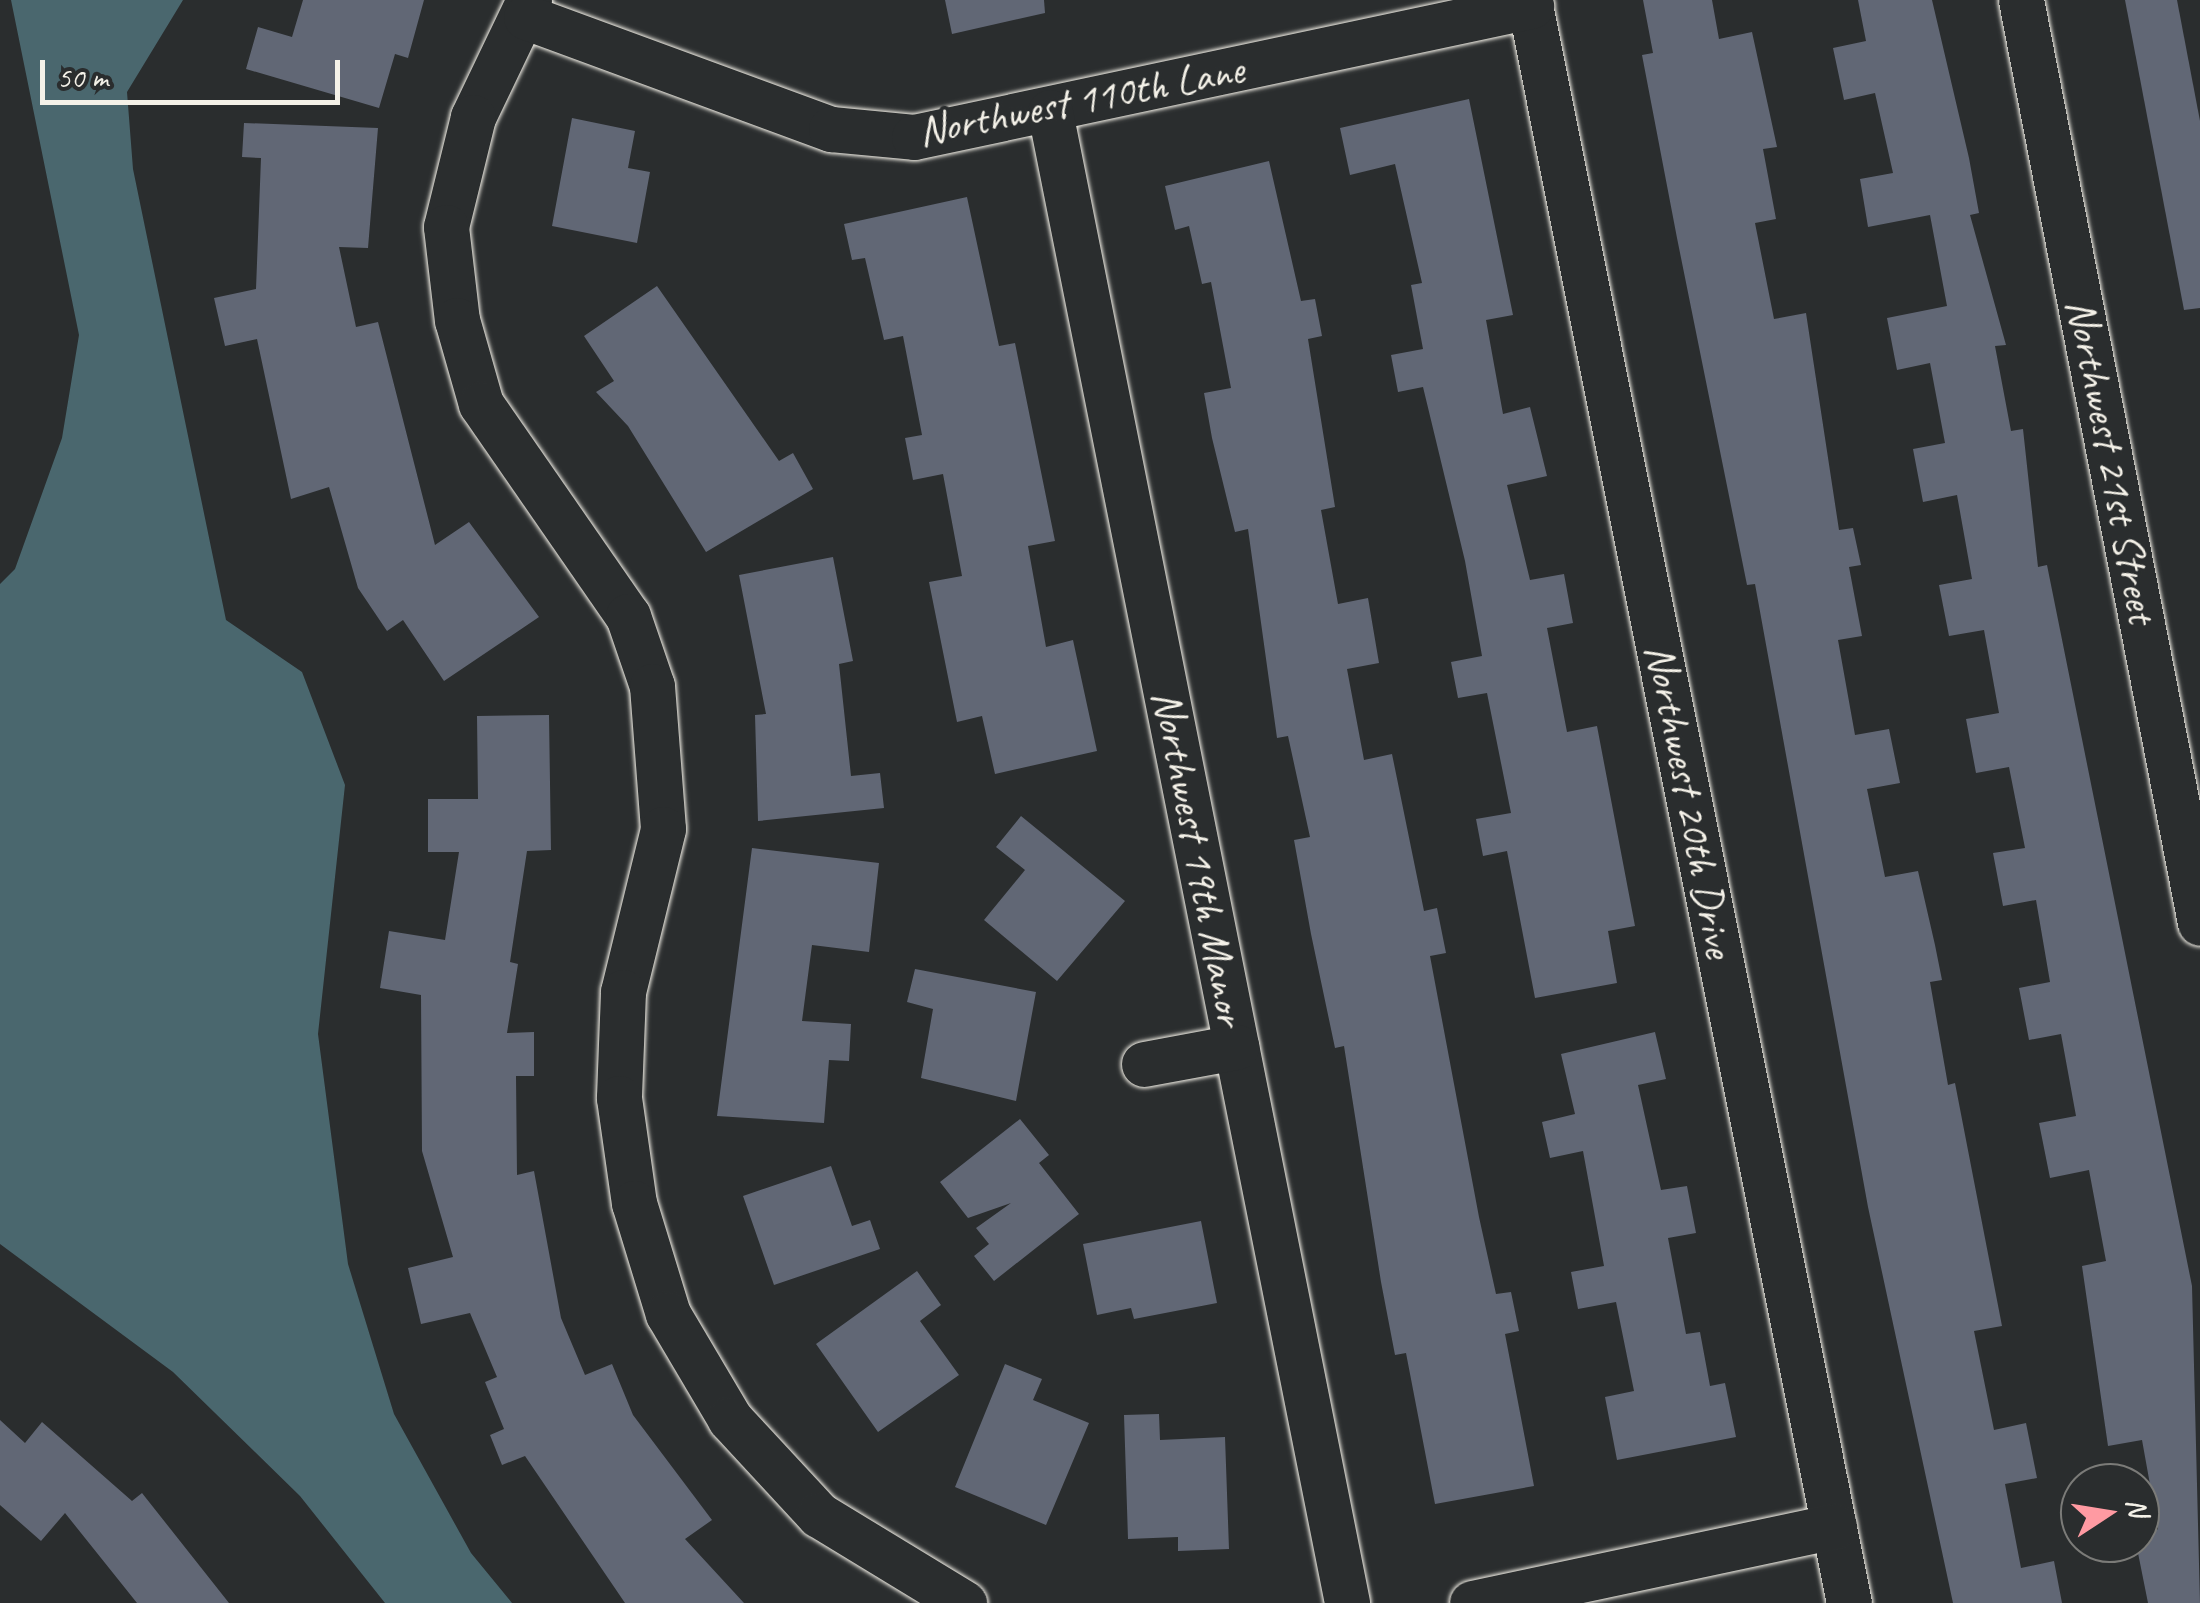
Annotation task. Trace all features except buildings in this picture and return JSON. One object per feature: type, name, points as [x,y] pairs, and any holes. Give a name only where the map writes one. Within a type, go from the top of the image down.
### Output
[{"type":"street","name":"Northwest 21st Street","points":[[2021,0],[2200,923]]},
{"type":"street","name":"Northwest 110th Lane","points":[[528,8],[831,129],[914,138],[1050,112],[1530,3]]},
{"type":"street","name":"Northwest 20th Drive","points":[[1530,3],[1849,1603]]},
{"type":"street","points":[[528,8],[472,117],[446,227],[457,320],[481,404],[628,616],[652,686],[662,828],[622,992],[618,1098],[634,1203],[668,1314],[730,1419],[819,1515],[903,1573],[964,1603]]},
{"type":"street","name":"Northwest 19th Manor","points":[[1050,112],[1347,1603]]},
{"type":"street","points":[[1144,1064],[1236,1047]]},
{"type":"street","points":[[1472,1603],[1834,1526]]},
{"type":"water","points":[[11,0],[183,0],[127,92],[133,169],[226,620],[302,672],[345,785],[318,1034],[348,1264],[394,1414],[471,1553],[512,1603],[385,1603],[300,1496],[173,1372],[0,1244],[0,584],[15,569],[62,438],[79,335]]}]
